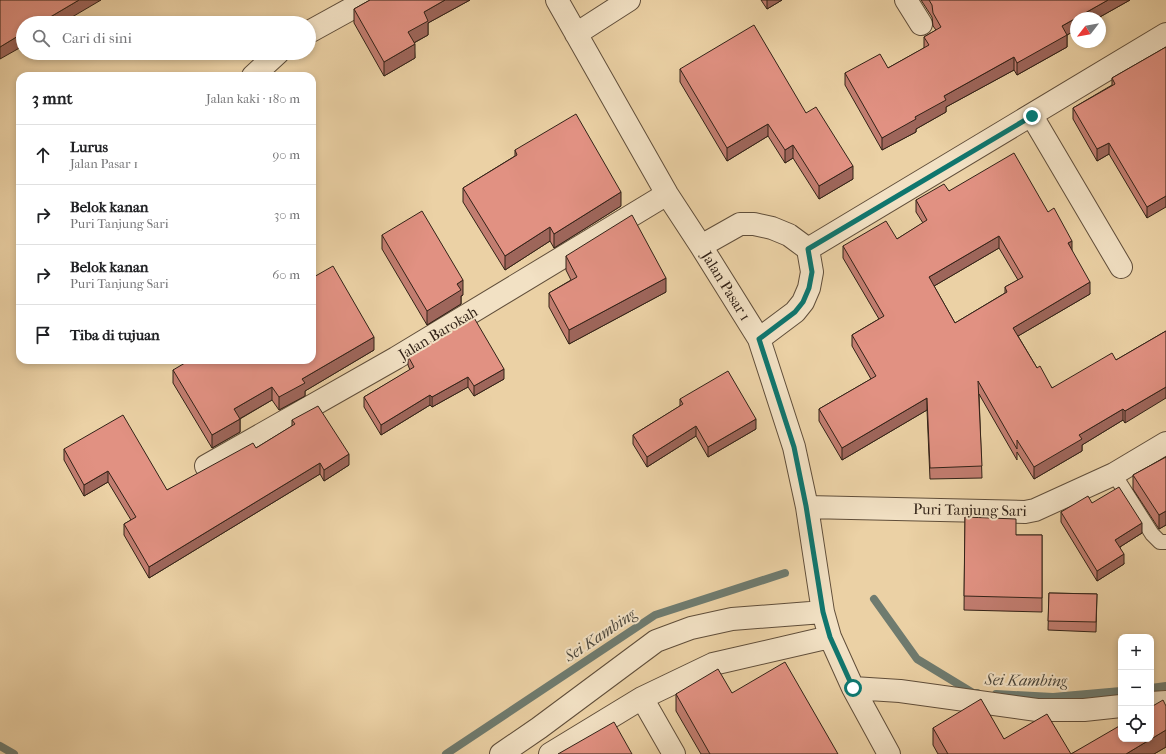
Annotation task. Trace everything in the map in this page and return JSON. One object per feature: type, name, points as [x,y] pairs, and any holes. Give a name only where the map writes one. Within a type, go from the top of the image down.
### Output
[{"type":"street","points":[[316,28],[366,0]]},
{"type":"street","name":"Jalan Pasar 1","points":[[557,0],[667,194],[759,339],[794,447],[806,506],[822,605],[830,637],[853,688],[889,754]]},
{"type":"street","points":[[576,34],[629,0]]},
{"type":"street","points":[[906,0],[921,24]]},
{"type":"street","points":[[808,249],[1032,116],[1166,34]]},
{"type":"street","points":[[257,72],[270,60]]},
{"type":"street","points":[[1032,116],[1121,267]]},
{"type":"street","name":"Jalan Barokah","points":[[206,466],[396,358],[667,194]]},
{"type":"street","points":[[701,246],[740,224],[754,224],[772,228],[789,235],[808,249],[812,272],[809,288],[803,302],[795,312],[759,339]]},
{"type":"street","name":"Puri Tanjung Sari","points":[[806,506],[1025,512],[1034,510],[1114,474],[1166,443]]},
{"type":"street","points":[[501,754],[539,728],[656,641],[691,628],[732,619],[822,605]]},
{"type":"street","points":[[550,754],[642,698],[713,664],[830,637]]},
{"type":"street","points":[[853,688],[900,691],[1037,710],[1084,710],[1118,706]]},
{"type":"street","points":[[642,698],[674,754]]},
{"type":"street","points":[[1154,703],[1166,702]]},
{"type":"lane","points":[[1114,474],[1152,534],[1160,542],[1166,542]]},
{"type":"building","points":[[0,0],[79,0],[52,16],[16,16],[16,37],[0,47]]},
{"type":"building","points":[[370,0],[445,0],[424,12],[428,21],[408,32],[415,44],[384,62],[354,9]]},
{"type":"building","points":[[929,0],[1108,0],[1087,12],[1070,12],[1070,21],[1062,26],[1067,35],[1017,63],[1014,57],[944,96],[946,100],[915,117],[916,119],[882,138],[845,73],[880,54],[888,68],[929,45],[924,37],[941,27],[933,13],[932,5]]},
{"type":"building","points":[[754,25],[806,113],[816,107],[853,166],[819,186],[793,145],[785,150],[768,124],[727,148],[680,69]]},
{"type":"building","points":[[1166,47],[1166,196],[1147,207],[1109,143],[1097,149],[1073,108],[1115,84],[1112,78]]},
{"type":"building","points":[[576,114],[621,192],[554,234],[550,227],[505,256],[463,188],[517,155],[515,150]]},
{"type":"building","points":[[1014,153],[1048,212],[1054,208],[1072,241],[1068,243],[1090,282],[1013,328],[1037,368],[1040,366],[1052,388],[1112,353],[1116,360],[1166,331],[1166,387],[1125,411],[1123,409],[1079,435],[1082,439],[1034,467],[1017,440],[1017,449],[978,381],[982,466],[930,468],[927,398],[842,448],[819,409],[876,376],[852,335],[884,316],[843,246],[886,221],[897,239],[927,220],[916,200],[944,184],[949,191]],"holes":[[[999,236],[1023,277],[1005,287],[1007,292],[955,323],[929,277]]]},
{"type":"building","points":[[422,211],[463,280],[457,284],[461,290],[427,311],[382,235]]},
{"type":"building","points":[[632,215],[666,278],[569,330],[549,293],[577,277],[566,256]]},
{"type":"building","points":[[333,266],[374,337],[302,379],[305,383],[279,397],[272,387],[234,409],[240,419],[212,435],[173,370],[183,364],[316,364],[316,276]]},
{"type":"building","points":[[473,316],[504,369],[474,386],[468,377],[432,397],[430,395],[381,425],[364,397],[414,367],[408,356]]},
{"type":"building","points":[[728,371],[756,419],[708,447],[696,426],[647,457],[633,435],[683,404],[680,399]]},
{"type":"building","points":[[318,406],[349,454],[324,470],[320,463],[149,567],[124,524],[136,517],[108,471],[84,485],[64,449],[123,415],[167,490],[253,443],[256,448],[295,424],[292,420]]},
{"type":"building","points":[[1166,457],[1166,511],[1159,515],[1133,475]]},
{"type":"building","points":[[1119,487],[1142,523],[1115,540],[1124,554],[1097,571],[1061,512],[1088,496],[1092,503]]},
{"type":"building","points":[[965,517],[1016,519],[1016,535],[1042,535],[1042,598],[964,596]]},
{"type":"building","points":[[1049,593],[1097,594],[1096,622],[1048,621]]},
{"type":"building","points":[[785,662],[838,754],[710,754],[676,694],[718,669],[732,693]]},
{"type":"building","points":[[981,699],[1004,739],[1047,714],[1071,754],[948,754],[933,728]]},
{"type":"building","points":[[1163,700],[1166,706],[1166,730],[1154,737],[1154,705]]},
{"type":"building","points":[[614,722],[632,754],[558,754]]},
{"type":"building","points":[[1118,727],[1118,742],[1146,742],[1126,754],[1071,754]]},
{"type":"waterway","name":"Sei Kambing","points":[[446,754],[655,615],[785,573]]},
{"type":"waterway","name":"Sei Kambing","points":[[874,599],[917,659],[973,693],[977,693]]},
{"type":"waterway","name":"Sei Kambing","points":[[1154,688],[1166,686]]},
{"type":"waterway","name":"Sei Kambing","points":[[996,694],[1053,697],[1118,691]]},
{"type":"waterway","name":"Sei Kambing","points":[[0,746],[14,754]]},
{"type":"route","points":[[853,688],[830,637],[823,612],[822,598],[806,506],[794,447],[759,339],[795,312],[803,302],[809,288],[812,272],[808,249],[834,235],[1032,116]]}]
